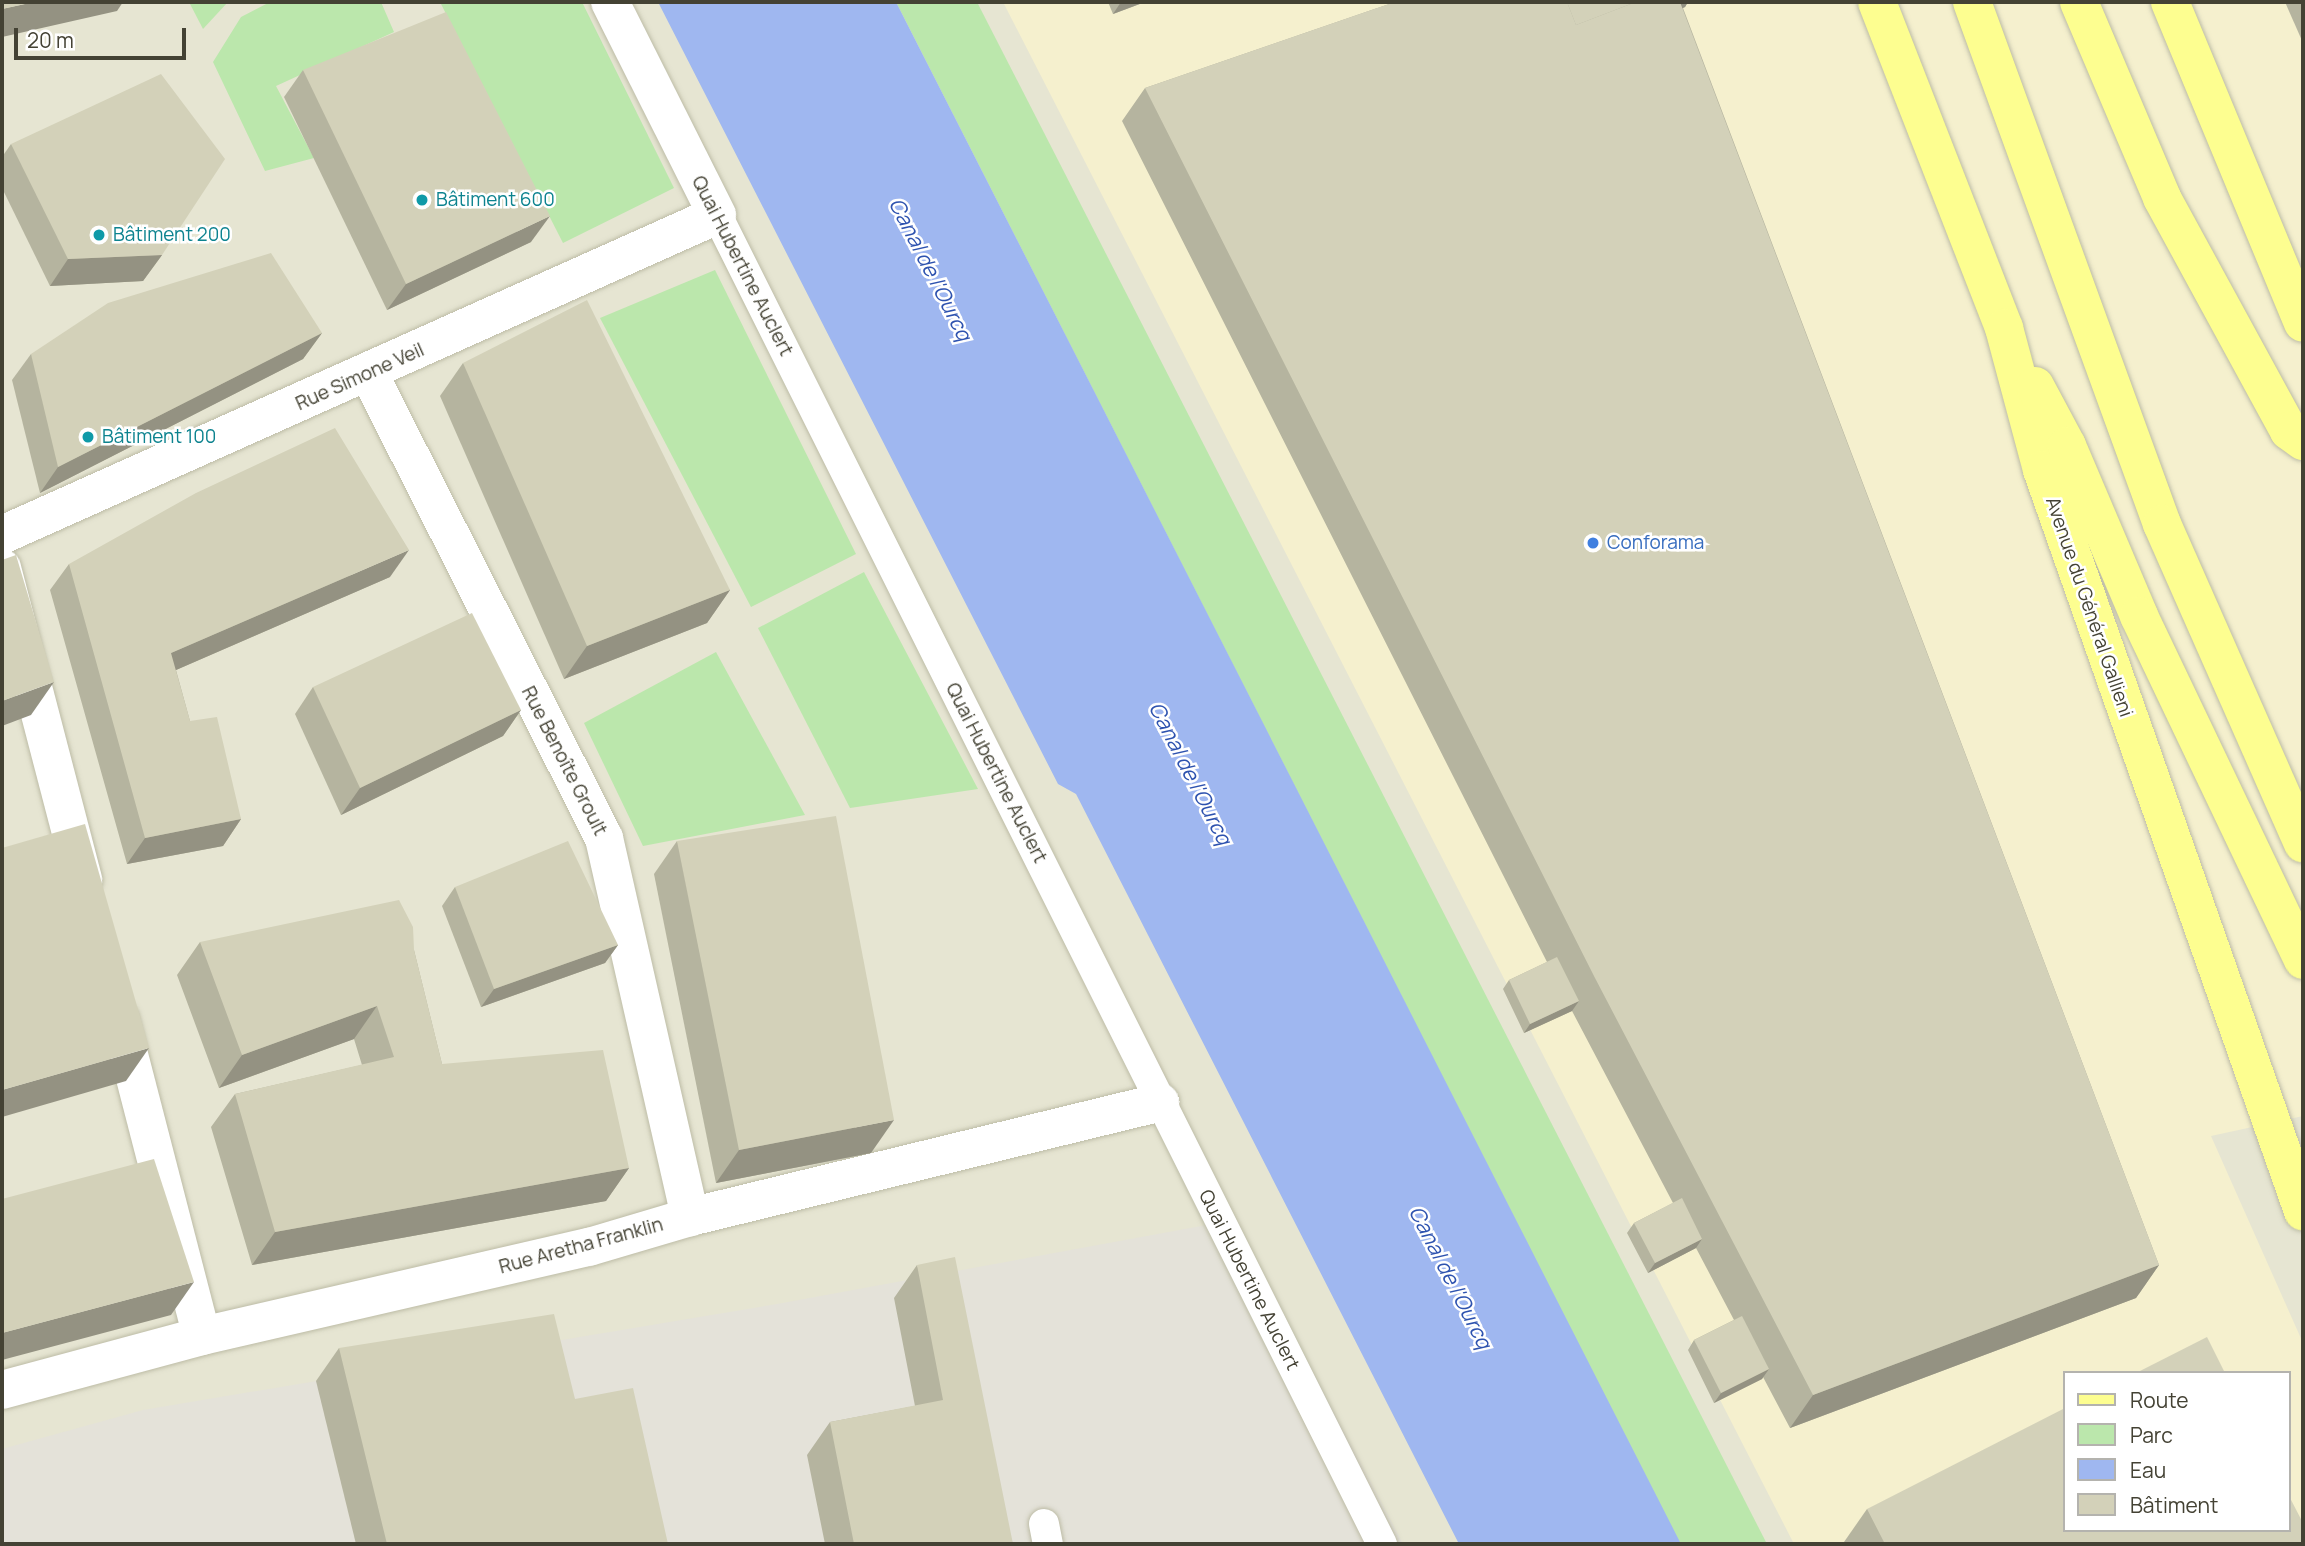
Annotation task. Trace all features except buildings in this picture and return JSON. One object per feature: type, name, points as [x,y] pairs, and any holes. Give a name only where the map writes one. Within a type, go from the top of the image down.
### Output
[{"type":"main road","name":"Avenue du Général Gallieni","points":[[1878,2],[2004,328],[2042,470],[2303,1211]]},
{"type":"main road","points":[[1972,2],[2162,524],[2303,843]]},
{"type":"main road","points":[[2079,2],[2162,198],[2289,431],[2303,441]]},
{"type":"main road","points":[[2170,2],[2303,323]]},
{"type":"main road","points":[[2004,328],[2067,446],[2139,616],[2303,960]]},
{"type":"street","name":"Quai Hubertine Auclert","points":[[610,2],[717,215]]},
{"type":"street","name":"Rue Simone Veil","points":[[2,535],[369,374],[717,215]]},
{"type":"street","name":"Rue Benoîte Groult","points":[[369,374],[604,838],[690,1217]]},
{"type":"street","points":[[2,568],[93,918]]},
{"type":"street","points":[[111,986],[202,1336]]},
{"type":"street","name":"Rue Aretha Franklin","points":[[2,1390],[202,1336],[589,1247],[690,1217],[1160,1102]]},
{"type":"lane","name":"Quai Hubertine Auclert","points":[[717,215],[1382,1544]]},
{"type":"shaded area","points":[[2,2],[2303,2],[2303,1544],[2,1544]]},
{"type":"shaded area","points":[[1003,2],[2303,2],[2303,1116],[2211,1136],[2303,1343],[2303,1544],[1794,1544]]},
{"type":"shaded area","points":[[1234,1220],[1403,1544],[2,1544],[2,1449],[143,1410],[777,1304]]},
{"type":"green space","points":[[189,2],[228,2],[203,29]]},
{"type":"green space","points":[[270,2],[381,2],[394,32],[276,86],[314,158],[265,171],[213,62],[241,17]]},
{"type":"green space","points":[[440,2],[582,2],[674,188],[563,243]]},
{"type":"green space","points":[[896,2],[977,2],[1767,1544],[1680,1544]]},
{"type":"green space","points":[[715,270],[856,554],[751,607],[600,318]]},
{"type":"green space","points":[[864,572],[978,789],[850,808],[758,628]]},
{"type":"green space","points":[[716,652],[805,815],[643,846],[584,723]]},
{"type":"water","name":"Canal de l'Ourcq","points":[[658,2],[896,2],[1681,1544],[1459,1544],[1076,794],[1058,784]]},
{"type":"place","name":"Bâtiment 600","points":[[422,200]]},
{"type":"place","name":"Bâtiment 200","points":[[99,235]]},
{"type":"place","name":"Bâtiment 100","points":[[88,437]]},
{"type":"place","name":"Conforama","points":[[1593,543]]}]
